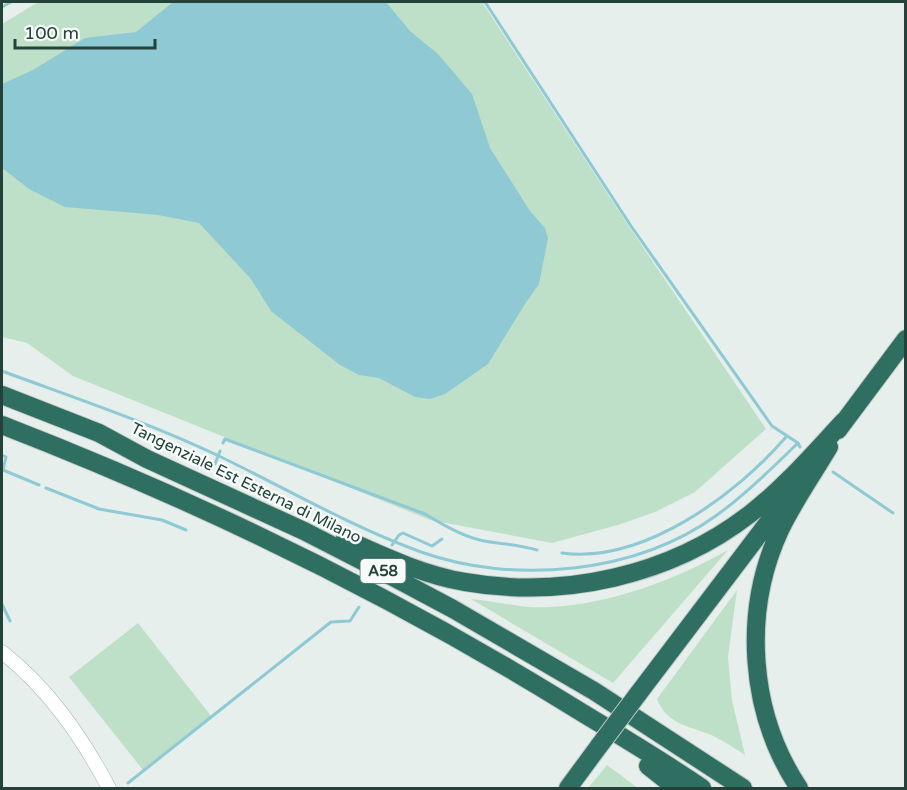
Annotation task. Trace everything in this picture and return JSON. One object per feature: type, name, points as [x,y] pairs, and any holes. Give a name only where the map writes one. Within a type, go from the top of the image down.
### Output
[{"type":"highway","name":"A58","points":[[568,789],[906,339]]},
{"type":"highway","name":"Tangenziale Est Esterna di Milano","points":[[2,395],[99,433],[147,459],[202,482],[304,531],[453,609],[611,702],[743,789]]},
{"type":"highway","name":"A58","points":[[202,482],[238,488],[372,551],[437,575],[497,586],[558,587],[590,584],[647,569],[707,542],[765,502],[844,422]]},
{"type":"highway","name":"A58","points":[[799,789],[774,741],[761,697],[756,650],[759,597],[764,572],[781,528],[844,422]]},
{"type":"highway","name":"A58","points":[[2,425],[143,483],[263,536],[386,598],[510,668],[702,789]]},
{"type":"highway","name":"A58","points":[[510,668],[580,722],[660,774],[676,789]]},
{"type":"street","points":[[2,652],[50,696],[90,753],[109,789]]},
{"type":"green space","points":[[38,2],[482,2],[626,222],[766,429],[695,492],[655,512],[552,543],[430,520],[73,376],[27,343],[2,337],[2,24]]},
{"type":"green space","points":[[728,550],[613,683],[471,599],[539,607],[596,601],[642,589]]},
{"type":"green space","points":[[737,590],[728,657],[732,700],[745,755],[714,736],[672,719],[657,699]]},
{"type":"green space","points":[[138,623],[211,716],[143,770],[69,677]]},
{"type":"green space","points":[[607,765],[638,788],[588,788]]},
{"type":"water","points":[[173,2],[386,2],[410,31],[438,54],[472,94],[490,148],[530,211],[545,228],[548,238],[539,284],[488,364],[445,394],[430,399],[415,397],[379,378],[359,375],[340,365],[271,311],[251,279],[199,223],[158,215],[65,207],[29,189],[2,168],[2,84],[33,70],[85,38],[136,32]]},
{"type":"waterway","points":[[2,7],[11,2]]},
{"type":"waterway","points":[[485,2],[631,226],[772,426],[798,443],[800,447]]},
{"type":"waterway","points":[[2,371],[167,433],[395,542],[457,562],[495,568],[534,570],[574,568],[612,561],[650,550],[685,535],[717,515],[749,490],[798,443]]},
{"type":"waterway","points":[[562,553],[593,554],[624,548],[686,521],[741,481],[786,437]]},
{"type":"waterway","points":[[223,443],[225,439],[425,514],[473,538],[537,550]]},
{"type":"waterway","points":[[215,464],[220,451]]},
{"type":"waterway","points":[[2,455],[6,457],[3,470],[39,485]]},
{"type":"waterway","points":[[833,472],[893,513]]},
{"type":"waterway","points":[[46,488],[99,509],[162,520],[186,530]]},
{"type":"waterway","points":[[392,545],[403,533],[432,546],[442,539]]},
{"type":"waterway","points":[[2,604],[10,621]]},
{"type":"waterway","points":[[128,783],[331,622],[350,621],[359,607]]}]
